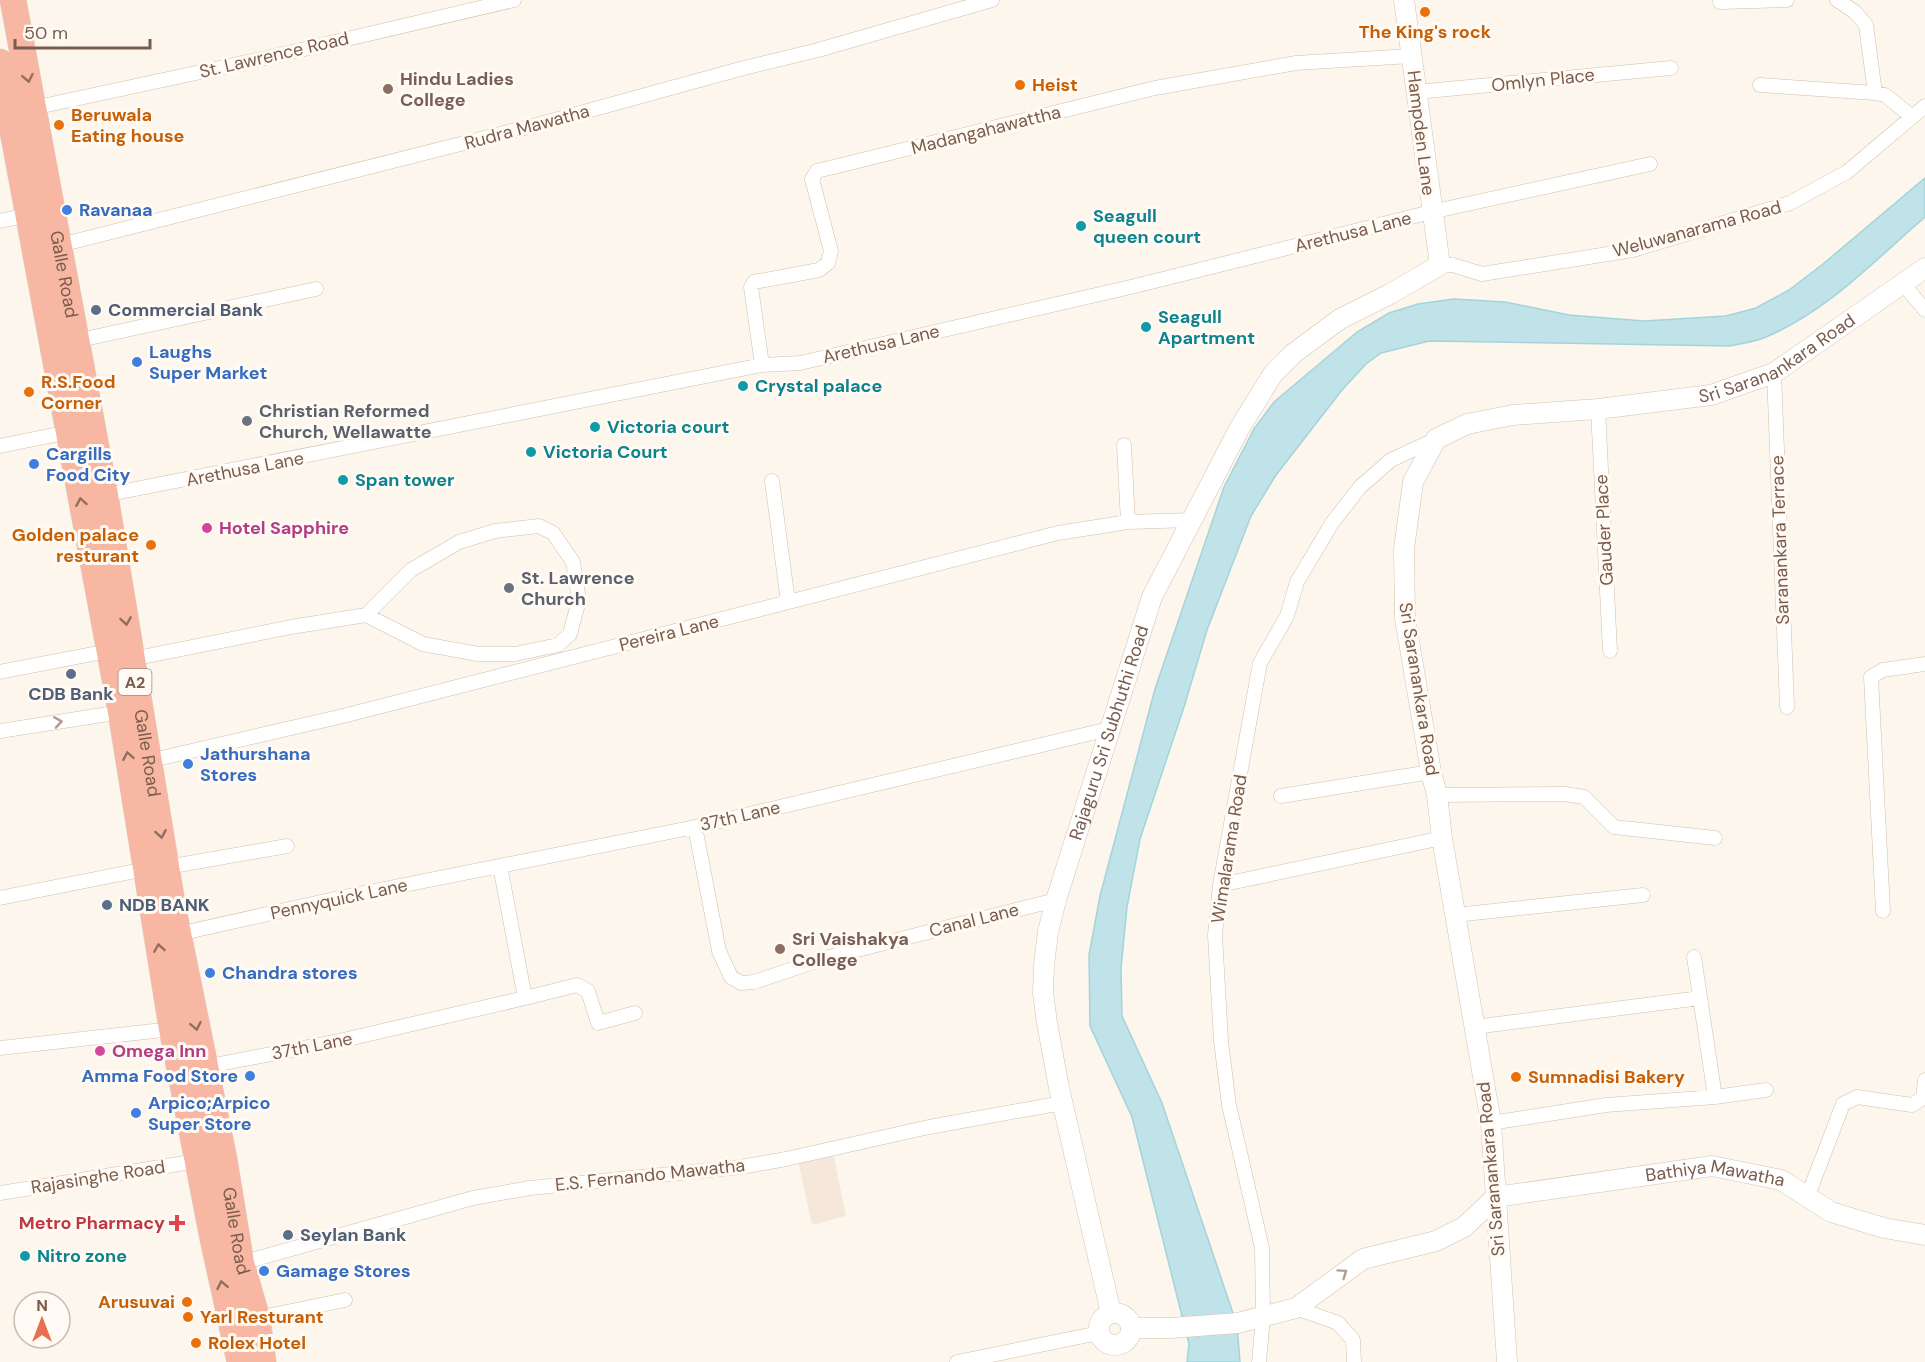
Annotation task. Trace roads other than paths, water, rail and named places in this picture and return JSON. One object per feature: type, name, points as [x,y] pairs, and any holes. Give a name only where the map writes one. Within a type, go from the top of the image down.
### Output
[{"type":"highway","name":"Galle Road","points":[[13,0],[105,495],[109,590]]},
{"type":"highway","name":"Galle Road","points":[[0,62],[69,432],[109,590],[120,655],[148,761],[172,1029],[197,1161],[240,1362]]},
{"type":"highway","name":"Galle Road","points":[[120,655],[121,712],[156,868],[178,934],[224,1159],[241,1263],[257,1318],[263,1362]]},
{"type":"street","name":"St. Lawrence Road","points":[[33,108],[266,58],[514,0]]},
{"type":"street","name":"Rudra Mawatha","points":[[60,245],[540,124],[829,47],[992,0]]},
{"type":"street","name":"Hampden Lane","points":[[1404,0],[1440,265]]},
{"type":"street","points":[[1720,2],[1787,0]]},
{"type":"street","points":[[1838,0],[1855,12],[1866,25],[1875,93]]},
{"type":"street","name":"Madangahawattha","points":[[762,365],[751,288],[754,282],[819,270],[828,263],[831,251],[812,179],[817,171],[1155,88],[1296,63],[1411,56]]},
{"type":"street","name":"Omlyn Place","points":[[1416,93],[1671,68]]},
{"type":"street","points":[[1761,85],[1885,94],[1911,116]]},
{"type":"street","name":"Weluwanarama Road","points":[[1440,265],[1453,265],[1482,274],[1633,250],[1790,203],[1847,172],[1925,106]]},
{"type":"street","name":"Arethusa Lane","points":[[105,495],[762,365],[800,363],[1135,286],[1431,212],[1650,164]]},
{"type":"street","points":[[0,221],[28,214]]},
{"type":"street","name":"Rajaguru Sri Subhuthi Road","points":[[1111,1313],[1062,1103],[1043,993],[1048,932],[1056,900],[1109,729],[1152,597],[1239,429],[1273,374],[1294,353],[1340,319],[1440,265]]},
{"type":"street","name":"Sri Saranankara Road","points":[[1507,1362],[1491,1123],[1442,838],[1437,795],[1431,772],[1405,618],[1404,549],[1413,482],[1436,439],[1467,424],[1513,415],[1599,409],[1711,395],[1774,373],[1925,268]]},
{"type":"street","points":[[1903,285],[1925,310]]},
{"type":"street","points":[[75,341],[316,289]]},
{"type":"street","name":"Saranankara Terrace","points":[[1774,373],[1787,706]]},
{"type":"street","name":"Gauder Place","points":[[1599,409],[1610,651]]},
{"type":"street","points":[[0,446],[69,432]]},
{"type":"street","name":"Wimalarama Road","points":[[1259,1362],[1263,1317],[1263,1248],[1229,1106],[1221,1041],[1215,935],[1220,885],[1260,663],[1287,616],[1297,582],[1332,523],[1360,487],[1391,460],[1436,439]]},
{"type":"street","points":[[1124,445],[1128,522]]},
{"type":"street","points":[[772,481],[788,602]]},
{"type":"street","name":"Pereira Lane","points":[[148,761],[343,716],[1058,533],[1128,522],[1192,520]]},
{"type":"street","points":[[0,672],[366,615],[411,570],[459,542],[495,531],[538,526],[553,533],[573,562],[579,600],[570,634],[558,645],[515,654],[478,654],[423,644],[366,615]]},
{"type":"street","points":[[1883,911],[1871,678],[1883,670],[1925,664]]},
{"type":"street","points":[[0,731],[121,712]]},
{"type":"street","name":"37th Lane","points":[[500,866],[695,827],[1109,729]]},
{"type":"street","points":[[1281,796],[1431,772]]},
{"type":"street","points":[[1437,795],[1565,794],[1584,797],[1614,827],[1715,838]]},
{"type":"street","name":"Canal Lane","points":[[695,827],[719,951],[731,977],[741,982],[760,980],[825,958],[1056,900]]},
{"type":"street","points":[[1220,885],[1442,838]]},
{"type":"street","points":[[0,898],[287,846]]},
{"type":"street","points":[[500,866],[525,998]]},
{"type":"street","name":"Pennyquick Lane","points":[[178,934],[339,898],[500,866]]},
{"type":"street","points":[[1455,915],[1643,895]]},
{"type":"street","points":[[1694,957],[1715,1097]]},
{"type":"street","name":"37th Lane","points":[[204,1067],[339,1041],[577,985],[588,991],[598,1023],[635,1013]]},
{"type":"street","points":[[1474,1027],[1700,998]]},
{"type":"street","points":[[0,1048],[172,1029]]},
{"type":"street","points":[[1807,1198],[1843,1104],[1857,1097],[1912,1106],[1923,1098],[1925,1080]]},
{"type":"street","points":[[1491,1123],[1606,1105],[1715,1097],[1766,1090]]},
{"type":"street","name":"E.S. Fernando Mawatha","points":[[241,1263],[473,1198],[530,1188],[741,1167],[929,1127],[1062,1103]]},
{"type":"street","name":"Rajasinghe Road","points":[[0,1193],[197,1161]]},
{"type":"street","name":"Bathiya Mawatha","points":[[1496,1197],[1712,1166],[1780,1180],[1831,1212],[1884,1228],[1925,1235]]},
{"type":"street","points":[[1131,1328],[1171,1328],[1238,1323],[1296,1308],[1363,1259],[1436,1241],[1464,1227],[1496,1197]]},
{"type":"street","points":[[257,1318],[345,1300]]},
{"type":"street","points":[[1296,1308],[1338,1323],[1353,1340],[1354,1362]]},
{"type":"street","points":[[1111,1313],[1124,1316],[1131,1328],[1129,1337],[1122,1344],[1118,1354],[1099,1333],[1102,1319],[1111,1313]]},
{"type":"street","points":[[957,1362],[1099,1333]]},
{"type":"water","points":[[1925,178],[1925,217],[1830,299],[1789,326],[1766,337],[1730,346],[1429,341],[1381,353],[1366,364],[1342,390],[1276,475],[1251,516],[1207,630],[1140,839],[1127,907],[1121,968],[1122,1016],[1162,1103],[1237,1325],[1240,1362],[1187,1362],[1189,1344],[1132,1117],[1090,1026],[1089,955],[1100,896],[1155,689],[1224,487],[1254,429],[1274,402],[1357,332],[1389,313],[1418,304],[1454,299],[1505,302],[1569,315],[1644,321],[1726,316],[1756,308],[1789,290],[1823,264]]},
{"type":"place","name":"The King's rock","points":[[1425,12]]},
{"type":"place","name":"Heist","points":[[1020,85]]},
{"type":"place","name":"Hindu Ladies College","points":[[388,89]]},
{"type":"place","name":"Beruwala Eating house","points":[[59,125]]},
{"type":"place","name":"Ravanaa","points":[[67,210]]},
{"type":"place","name":"Seagull queen court","points":[[1081,226]]},
{"type":"place","name":"Commercial Bank","points":[[96,310]]},
{"type":"place","name":"Seagull Apartment","points":[[1146,327]]},
{"type":"place","name":"Laughs Super Market","points":[[137,362]]},
{"type":"place","name":"Crystal palace","points":[[743,386]]},
{"type":"place","name":"R.S.Food Corner","points":[[29,392]]},
{"type":"place","name":"Christian Reformed Church, Wellawatte","points":[[247,421]]},
{"type":"place","name":"Victoria court","points":[[595,427]]},
{"type":"place","name":"Victoria Court","points":[[531,452]]},
{"type":"place","name":"Cargills Food City","points":[[34,464]]},
{"type":"place","name":"Span tower","points":[[343,480]]},
{"type":"place","name":"Hotel Sapphire","points":[[207,528]]},
{"type":"place","name":"Golden palace resturant","points":[[151,545]]},
{"type":"place","name":"St. Lawrence Church","points":[[509,588]]},
{"type":"place","name":"CDB Bank","points":[[71,674]]},
{"type":"place","name":"Jathurshana Stores","points":[[188,764]]},
{"type":"place","name":"NDB BANK","points":[[107,905]]},
{"type":"place","name":"Sri Vaishakya College","points":[[780,949]]},
{"type":"place","name":"Chandra stores","points":[[210,973]]},
{"type":"place","name":"Omega Inn","points":[[100,1051]]},
{"type":"place","name":"Amma Food Store","points":[[250,1076]]},
{"type":"place","name":"Sumnadisi Bakery","points":[[1516,1077]]},
{"type":"place","name":"Arpico;Arpico Super Store","points":[[136,1113]]},
{"type":"place","name":"Metro Pharmacy","points":[[177,1223]]},
{"type":"place","name":"Seylan Bank","points":[[288,1235]]},
{"type":"place","name":"Nitro zone","points":[[25,1256]]},
{"type":"place","name":"Gamage Stores","points":[[264,1271]]},
{"type":"place","name":"Arusuvai","points":[[187,1302]]},
{"type":"place","name":"Yarl Resturant","points":[[188,1317]]},
{"type":"place","name":"Rolex Hotel","points":[[196,1343]]}]
